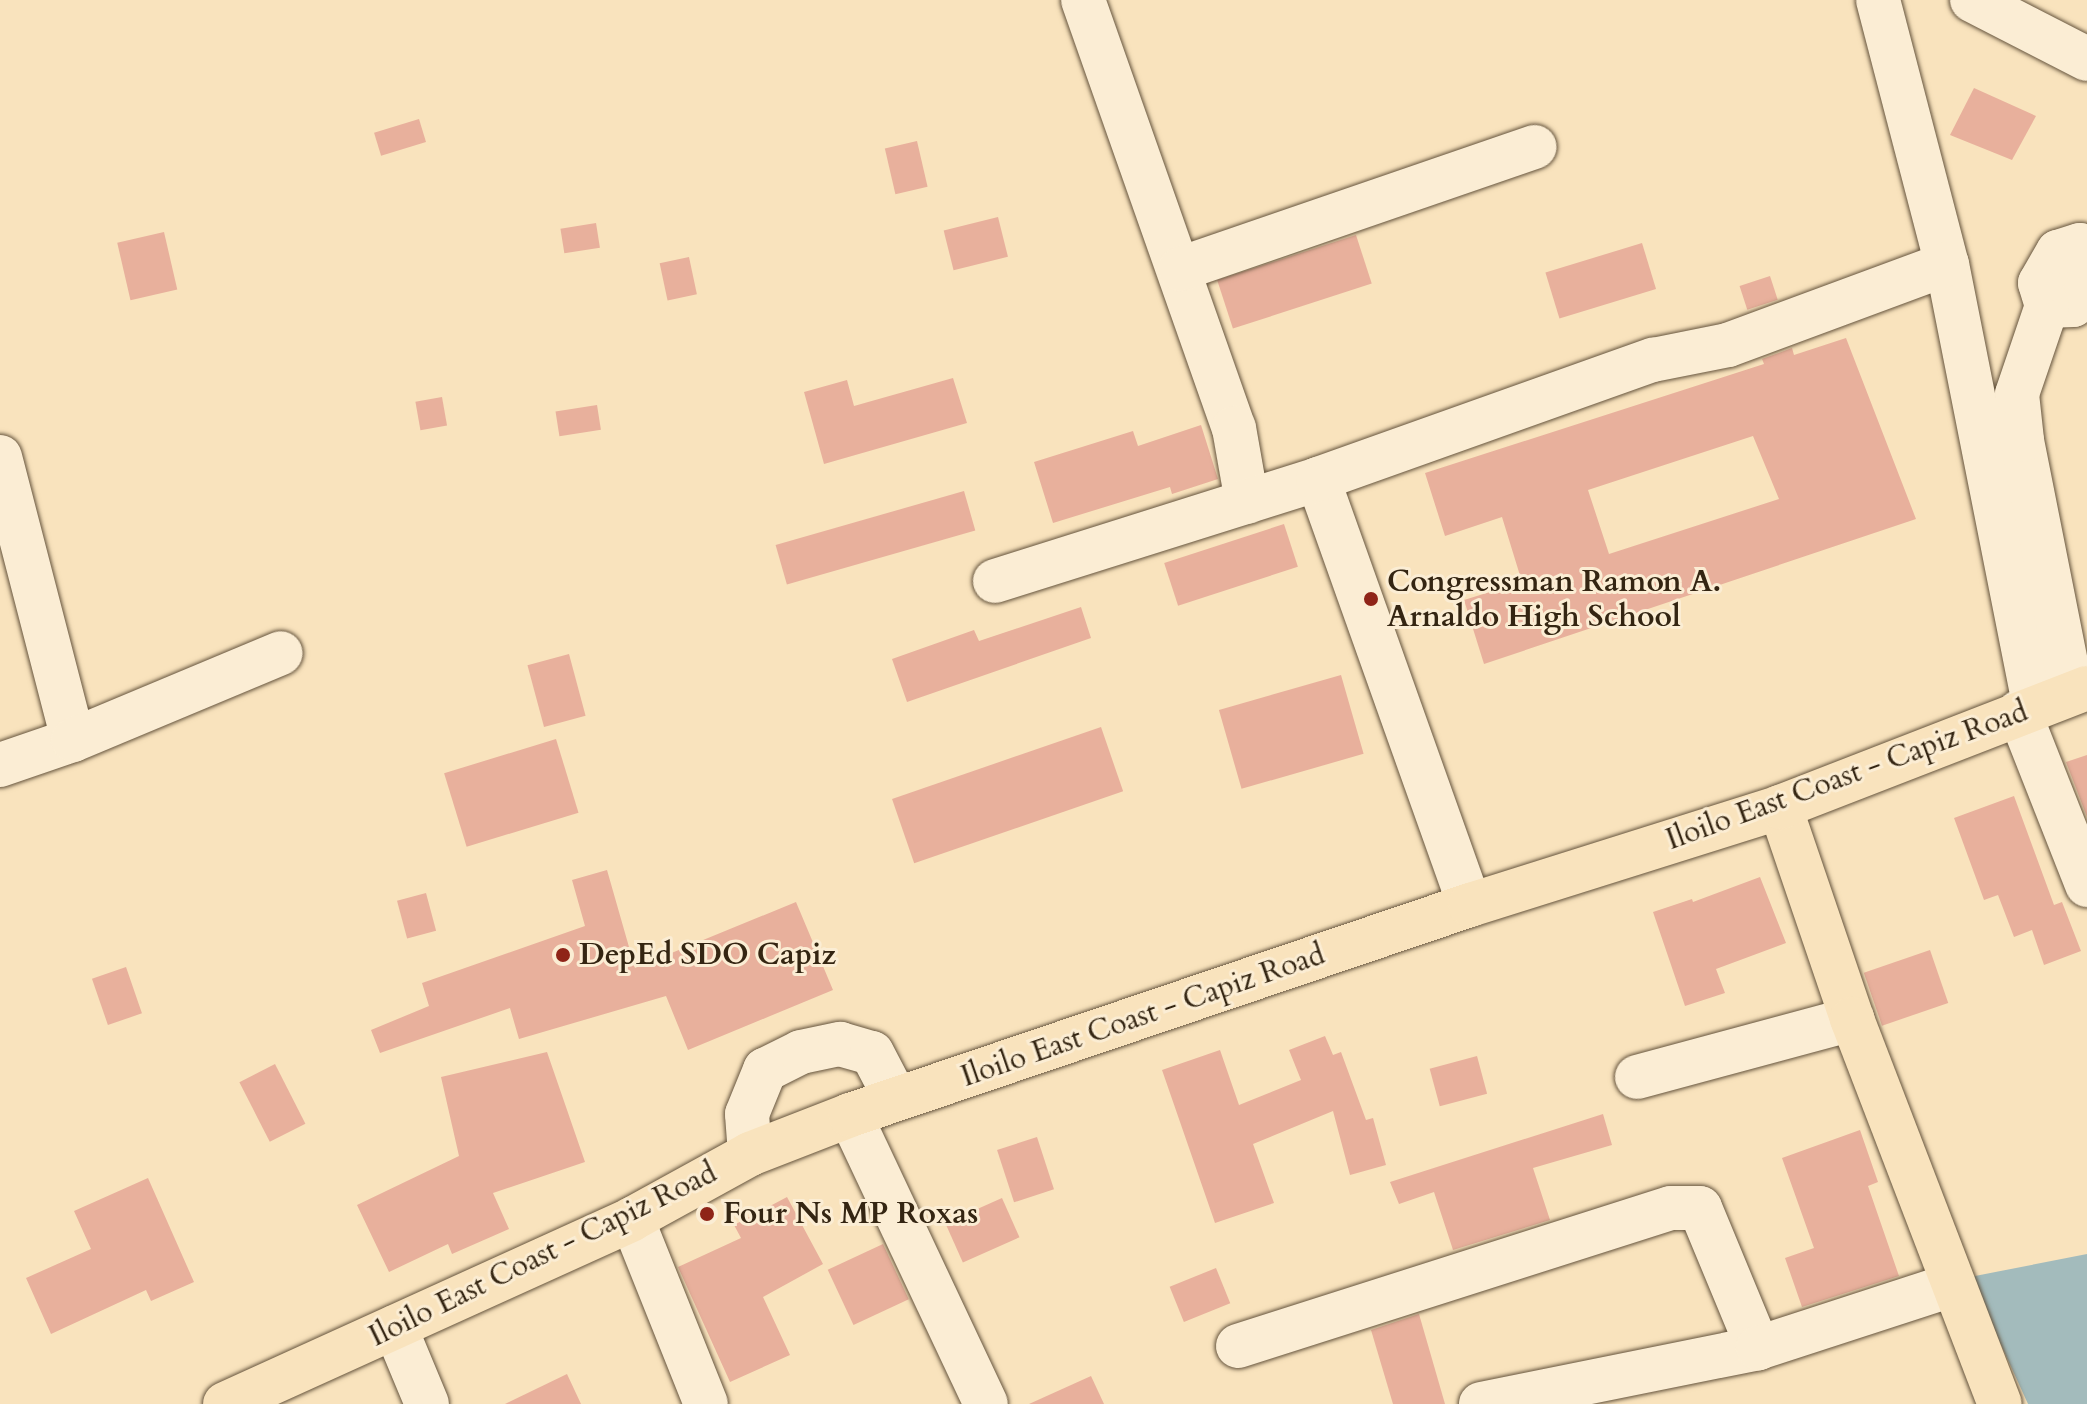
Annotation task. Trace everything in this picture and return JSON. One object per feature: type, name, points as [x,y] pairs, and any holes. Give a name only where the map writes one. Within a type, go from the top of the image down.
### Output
[{"type":"main road","name":"Iloilo East Coast - Capiz Road","points":[[225,1404],[632,1219],[750,1154],[850,1115],[1470,905],[1780,807],[2053,700]]},
{"type":"main road","points":[[1780,807],[1852,1019],[2000,1404]]},
{"type":"street","points":[[1083,0],[1234,428],[1247,502]]},
{"type":"street","points":[[1878,0],[1947,264],[2053,700],[2087,885]]},
{"type":"street","points":[[1972,0],[2087,59]]},
{"type":"street","points":[[1180,269],[1535,147]]},
{"type":"street","points":[[2053,700],[2017,394],[2047,306],[2040,283],[2058,252],[2085,250]]},
{"type":"street","points":[[995,581],[1318,479],[1653,360],[1728,345],[1947,264]]},
{"type":"street","points":[[0,457],[73,740]]},
{"type":"street","points":[[1318,479],[1470,905]]},
{"type":"street","points":[[0,765],[73,740],[281,653]]},
{"type":"street","points":[[1637,1077],[1852,1019]]},
{"type":"street","points":[[750,1154],[747,1114],[765,1070],[801,1052],[840,1044],[872,1053],[896,1099]]},
{"type":"street","points":[[850,1115],[986,1404]]},
{"type":"street","points":[[1238,1346],[1671,1208],[1700,1208],[1758,1348]]},
{"type":"street","points":[[632,1219],[706,1404]]},
{"type":"street","points":[[1481,1404],[1758,1348],[1952,1285]]},
{"type":"street","points":[[395,1327],[427,1404]]},
{"type":"water","points":[[2087,1254],[2087,1404],[2028,1404],[1970,1277]]},
{"type":"building","points":[[1974,88],[2036,116],[2012,160],[1950,135]]},
{"type":"building","points":[[419,119],[426,142],[381,156],[374,133]]},
{"type":"building","points":[[917,141],[928,187],[895,194],[885,148]]},
{"type":"building","points":[[998,217],[1008,257],[954,270],[944,231]]},
{"type":"building","points":[[596,223],[600,248],[564,253],[560,229]]},
{"type":"building","points":[[164,232],[177,289],[131,300],[117,243]]},
{"type":"building","points":[[1356,235],[1372,284],[1233,329],[1217,280]]},
{"type":"building","points":[[1642,243],[1656,289],[1559,318],[1545,273]]},
{"type":"building","points":[[689,257],[697,294],[668,300],[660,263]]},
{"type":"building","points":[[1770,276],[1778,300],[1747,310],[1740,286]]},
{"type":"building","points":[[1846,338],[1916,519],[1484,664],[1464,600],[1522,582],[1502,517],[1445,536],[1425,473],[1764,364],[1762,359],[1792,348],[1794,355]],"holes":[[[1753,436],[1779,499],[1609,554],[1588,490]]]},
{"type":"building","points":[[953,378],[967,423],[824,464],[804,392],[847,380],[854,406]]},
{"type":"building","points":[[442,397],[447,426],[420,430],[415,402]]},
{"type":"building","points":[[597,405],[601,430],[559,436],[556,412]]},
{"type":"building","points":[[1201,425],[1218,479],[1172,494],[1170,487],[1053,523],[1034,462],[1133,431],[1138,446]]},
{"type":"building","points":[[964,491],[975,530],[787,584],[776,545]]},
{"type":"building","points":[[1284,524],[1298,567],[1178,606],[1164,563]]},
{"type":"building","points":[[1081,607],[1091,638],[907,702],[892,659],[974,630],[979,641]]},
{"type":"building","points":[[569,654],[586,716],[544,727],[527,665]]},
{"type":"building","points":[[1341,675],[1364,754],[1242,789],[1219,710]]},
{"type":"building","points":[[1101,727],[1123,791],[914,863],[892,799]]},
{"type":"building","points":[[556,739],[579,813],[467,847],[444,773]]},
{"type":"building","points":[[2087,755],[2087,817],[2066,762]]},
{"type":"building","points":[[2014,796],[2054,905],[2062,902],[2081,951],[2044,965],[2032,930],[2014,937],[1998,895],[1984,900],[1954,818]]},
{"type":"building","points":[[607,870],[635,968],[796,902],[833,990],[688,1050],[666,996],[519,1039],[510,1008],[380,1053],[371,1030],[429,1006],[422,983],[585,926],[572,880]]},
{"type":"building","points":[[1760,877],[1786,943],[1716,969],[1725,993],[1685,1006],[1653,912],[1692,899],[1693,902]]},
{"type":"building","points":[[426,893],[436,931],[407,938],[397,901]]},
{"type":"building","points":[[1930,950],[1948,1003],[1882,1026],[1864,973]]},
{"type":"building","points":[[126,967],[142,1013],[108,1025],[92,979]]},
{"type":"building","points":[[1325,1036],[1333,1055],[1341,1052],[1366,1120],[1373,1118],[1386,1165],[1350,1175],[1333,1111],[1253,1144],[1274,1203],[1215,1223],[1162,1070],[1220,1050],[1239,1105],[1301,1080],[1289,1050]]},
{"type":"building","points":[[547,1052],[585,1162],[493,1193],[509,1229],[452,1254],[448,1244],[389,1272],[357,1205],[459,1156],[441,1077]]},
{"type":"building","points":[[1477,1056],[1487,1094],[1440,1106],[1430,1069]]},
{"type":"building","points":[[275,1064],[305,1124],[270,1142],[239,1082]]},
{"type":"building","points":[[1603,1114],[1612,1145],[1533,1168],[1550,1220],[1453,1250],[1434,1192],[1399,1204],[1390,1182]]},
{"type":"building","points":[[1860,1130],[1878,1182],[1868,1186],[1899,1276],[1802,1307],[1785,1258],[1814,1248],[1782,1158]]},
{"type":"building","points":[[1037,1137],[1054,1189],[1014,1202],[997,1150]]},
{"type":"building","points":[[148,1178],[194,1282],[151,1301],[146,1290],[51,1334],[26,1278],[91,1249],[74,1211]]},
{"type":"building","points":[[787,1197],[823,1264],[763,1297],[790,1355],[730,1382],[678,1267],[741,1238],[734,1225]]},
{"type":"building","points":[[1002,1198],[1019,1237],[963,1263],[945,1223]]},
{"type":"building","points":[[883,1244],[909,1299],[853,1325],[828,1270]]},
{"type":"building","points":[[1216,1268],[1230,1303],[1184,1322],[1170,1287]]},
{"type":"building","points":[[1419,1314],[1445,1404],[1393,1404],[1371,1330]]},
{"type":"building","points":[[567,1374],[581,1404],[505,1404]]},
{"type":"building","points":[[1091,1376],[1104,1404],[1029,1404]]},
{"type":"place","name":"Congressman Ramon A. Arnaldo High School","points":[[1371,599]]},
{"type":"place","name":"DepEd SDO Capiz","points":[[563,955]]},
{"type":"place","name":"Four Ns MP Roxas","points":[[707,1214]]}]
